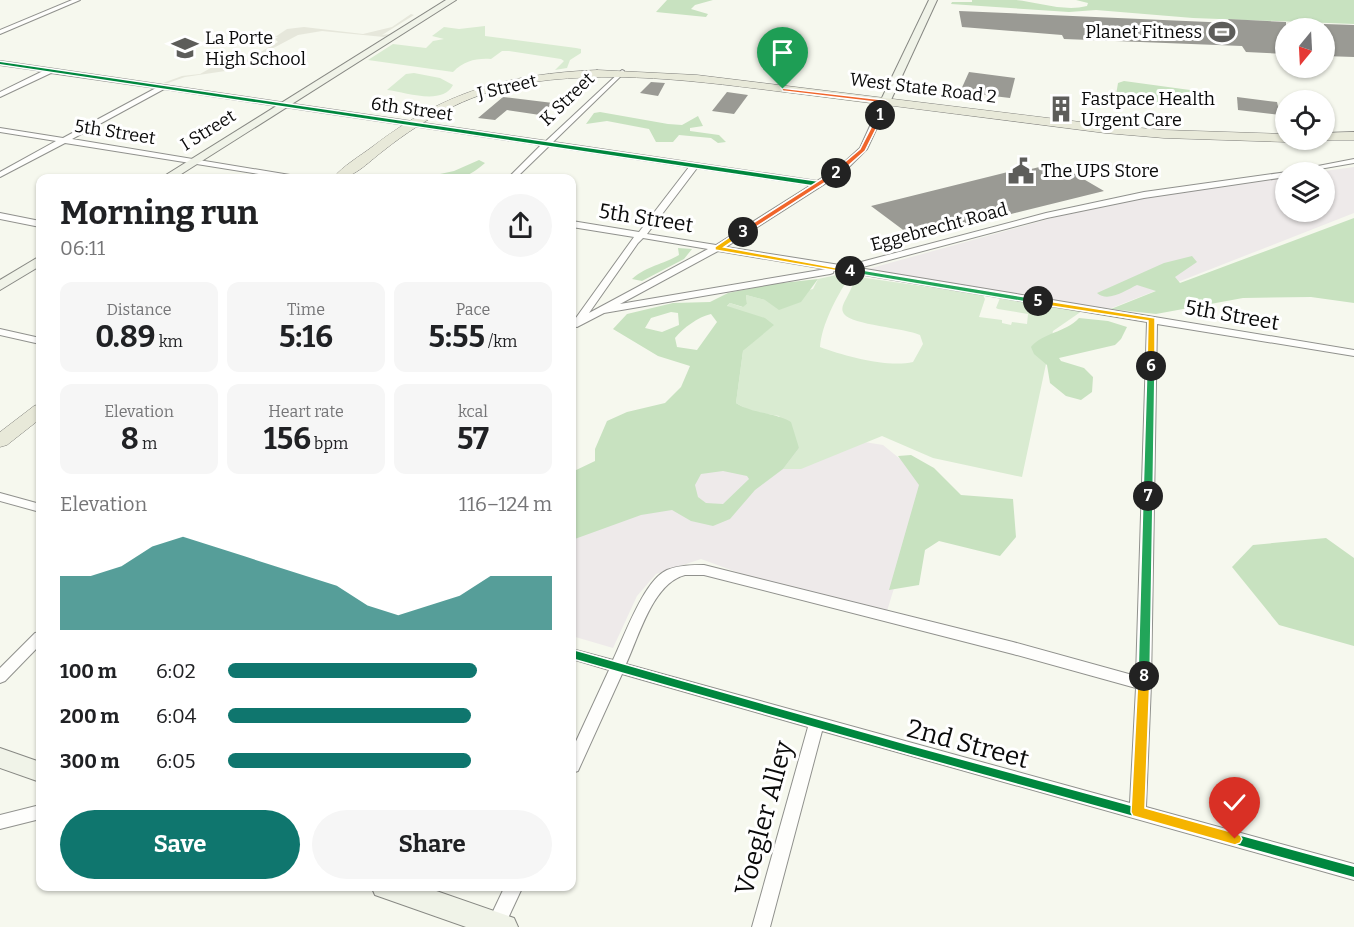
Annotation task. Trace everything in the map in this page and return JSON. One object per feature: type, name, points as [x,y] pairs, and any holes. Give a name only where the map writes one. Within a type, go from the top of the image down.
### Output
[{"type":"main road","name":"West State Road 2","points":[[556,76],[622,72],[697,78],[1129,131],[1275,138]]},
{"type":"main road","name":"J Street","points":[[345,174],[412,124],[438,108],[480,92],[556,76]]},
{"type":"main road","points":[[1335,137],[1354,136]]},
{"type":"main road","points":[[0,441],[36,413]]},
{"type":"street","points":[[0,32],[77,0]]},
{"type":"street","name":"I Street","points":[[174,174],[452,0]]},
{"type":"street","points":[[576,324],[717,248],[857,157],[871,136],[933,0]]},
{"type":"street","name":"6th Street","points":[[0,63],[819,183]]},
{"type":"street","points":[[0,94],[50,71]]},
{"type":"street","name":"K Street","points":[[516,174],[622,72]]},
{"type":"street","points":[[0,176],[164,87]]},
{"type":"street","name":"5th Street","points":[[0,130],[270,174]]},
{"type":"street","points":[[1335,164],[1354,161]]},
{"type":"street","points":[[576,322],[634,242],[695,165]]},
{"type":"street","name":"Eggebrecht Road","points":[[600,311],[841,269],[1046,216],[1144,195],[1275,176]]},
{"type":"street","points":[[0,216],[36,223]]},
{"type":"street","name":"5th Street","points":[[576,225],[1354,353]]},
{"type":"street","points":[[0,286],[36,263]]},
{"type":"street","points":[[1138,812],[1144,684],[1152,319]]},
{"type":"street","points":[[0,332],[36,340]]},
{"type":"street","points":[[0,497],[36,507]]},
{"type":"street","points":[[576,758],[652,592],[670,574],[685,570],[704,570],[735,577],[1144,684]]},
{"type":"street","points":[[0,677],[36,641]]},
{"type":"street","name":"2nd Street","points":[[576,655],[1354,872]]},
{"type":"street","name":"Voegler Alley","points":[[761,927],[817,723]]},
{"type":"street","points":[[0,758],[36,771]]},
{"type":"street","points":[[0,822],[36,813]]},
{"type":"street","points":[[398,891],[500,926],[512,891]]},
{"type":"shaded area","points":[[411,14],[414,15],[382,35],[390,34],[384,37],[322,31],[298,35],[232,70],[185,77],[163,83],[182,76],[200,74],[216,65],[233,68],[278,42],[275,39],[278,37],[275,37],[287,29],[304,27],[363,34],[392,27]]},
{"type":"shaded area","points":[[1354,167],[1354,213],[1335,220],[1335,170]]},
{"type":"shaded area","points":[[1275,178],[1275,222],[1331,222],[1109,309],[868,269],[1063,215],[1142,198]]},
{"type":"shaded area","points":[[760,425],[883,445],[927,481],[887,611],[753,578],[701,559],[656,574],[637,596],[613,648],[576,637],[576,493]]},
{"type":"green space","points":[[667,0],[713,0],[695,5],[691,9],[708,14],[706,17],[656,12]]},
{"type":"green space","points":[[972,0],[1016,0],[1078,8],[1087,6],[1088,3],[1076,0],[1354,0],[1354,24],[1335,23],[1335,18],[1275,18],[1275,21],[951,4],[952,2],[972,2]]},
{"type":"green space","points":[[485,26],[485,36],[576,48],[581,49],[581,53],[570,60],[567,68],[555,70],[564,61],[509,51],[502,51],[491,59],[470,61],[453,72],[368,60],[393,44],[426,48],[433,41],[444,39],[432,36],[444,27],[459,29]]},
{"type":"green space","points":[[414,73],[440,78],[453,85],[441,95],[432,96],[387,90],[406,74]]},
{"type":"green space","points":[[1124,81],[1194,91],[1193,100],[1172,96],[1169,97],[1168,105],[1163,107],[1115,101],[1118,83]]},
{"type":"green space","points":[[600,112],[682,125],[698,116],[703,126],[690,128],[690,131],[719,135],[726,142],[718,143],[711,138],[679,135],[673,142],[656,142],[649,129],[607,121],[586,124],[594,113]]},
{"type":"green space","points":[[479,160],[485,163],[469,174],[440,174],[454,171]]},
{"type":"green space","points":[[1354,218],[1354,303],[1311,297],[1243,298],[1156,314],[1111,309],[1156,291],[1137,285],[1112,296],[1101,296],[1097,293],[1164,263],[1192,256],[1197,262],[1175,277],[1180,283]]},
{"type":"green space","points":[[678,248],[692,249],[684,259],[642,281],[632,279],[679,255]]},
{"type":"green space","points":[[841,274],[847,275],[848,279],[827,320],[820,347],[879,362],[913,362],[923,344],[920,335],[857,321],[844,314],[842,310],[844,303],[859,277],[983,295],[985,299],[979,317],[1002,320],[1002,323],[1011,325],[1012,322],[1027,324],[1028,314],[996,308],[1000,298],[1082,311],[1053,331],[1022,477],[933,458],[882,436],[801,469],[783,469],[799,448],[779,416],[750,411],[736,403],[743,351],[773,325],[727,307],[730,303],[742,307],[747,304],[746,295],[765,300],[813,289],[818,279]]},
{"type":"green space","points":[[818,279],[801,302],[779,310],[765,300],[746,295],[747,304],[743,307],[730,303],[727,306],[765,318],[774,325],[743,351],[736,403],[791,422],[799,448],[783,469],[755,490],[730,519],[713,526],[691,521],[672,510],[641,515],[576,539],[576,470],[595,461],[595,449],[607,421],[627,412],[665,403],[681,387],[690,366],[658,356],[613,329],[627,314],[673,303],[710,302],[728,293],[773,284]],"holes":[[[671,312],[678,313],[679,325],[662,332],[645,328],[651,318]],[[711,314],[717,322],[697,350],[677,347],[675,338],[678,334],[691,323]],[[723,471],[747,476],[749,479],[723,504],[706,503],[698,497],[695,485],[701,474]]]},
{"type":"green space","points":[[1079,318],[1108,321],[1127,327],[1115,345],[1059,358],[1061,361],[1084,368],[1093,377],[1092,392],[1081,400],[1066,396],[1050,383],[1047,365],[1034,354],[1031,347],[1042,338],[1067,327]]},
{"type":"green space","points":[[911,455],[934,468],[961,495],[1013,499],[1016,537],[1000,556],[939,541],[925,550],[919,585],[889,590],[919,485],[898,456]]},
{"type":"green space","points":[[1326,538],[1354,558],[1354,646],[1279,625],[1232,567],[1253,545]]},
{"type":"building","points":[[959,11],[1231,23],[1228,19],[1275,21],[1275,53],[1246,52],[1242,46],[1064,39],[1062,35],[962,27]]},
{"type":"building","points":[[1335,24],[1354,25],[1354,57],[1335,56]]},
{"type":"building","points":[[969,72],[1015,78],[1010,98],[960,92]]},
{"type":"building","points":[[651,82],[665,83],[658,96],[640,93]]},
{"type":"building","points":[[727,92],[748,95],[734,114],[712,111]]},
{"type":"building","points":[[503,97],[553,103],[540,115],[507,110],[495,120],[478,118]]},
{"type":"building","points":[[1237,97],[1275,102],[1275,114],[1238,110]]},
{"type":"building","points":[[1056,163],[1104,191],[914,238],[871,206],[1024,168],[1027,170]]},
{"type":"cycle path","points":[[0,63],[819,184]]},
{"type":"cycle path","points":[[576,655],[1354,872]]},
{"type":"place","name":"Planet Fitness","points":[[1222,32]]},
{"type":"place","name":"La Porte High School","points":[[185,48]]},
{"type":"place","name":"Fastpace Health Urgent Care","points":[[1061,109]]},
{"type":"place","name":"The UPS Store","points":[[1021,171]]},
{"type":"route","points":[[783,89],[885,102],[871,136],[857,157],[842,169],[717,248],[1152,319],[1144,673],[1138,812],[1235,839]]}]
